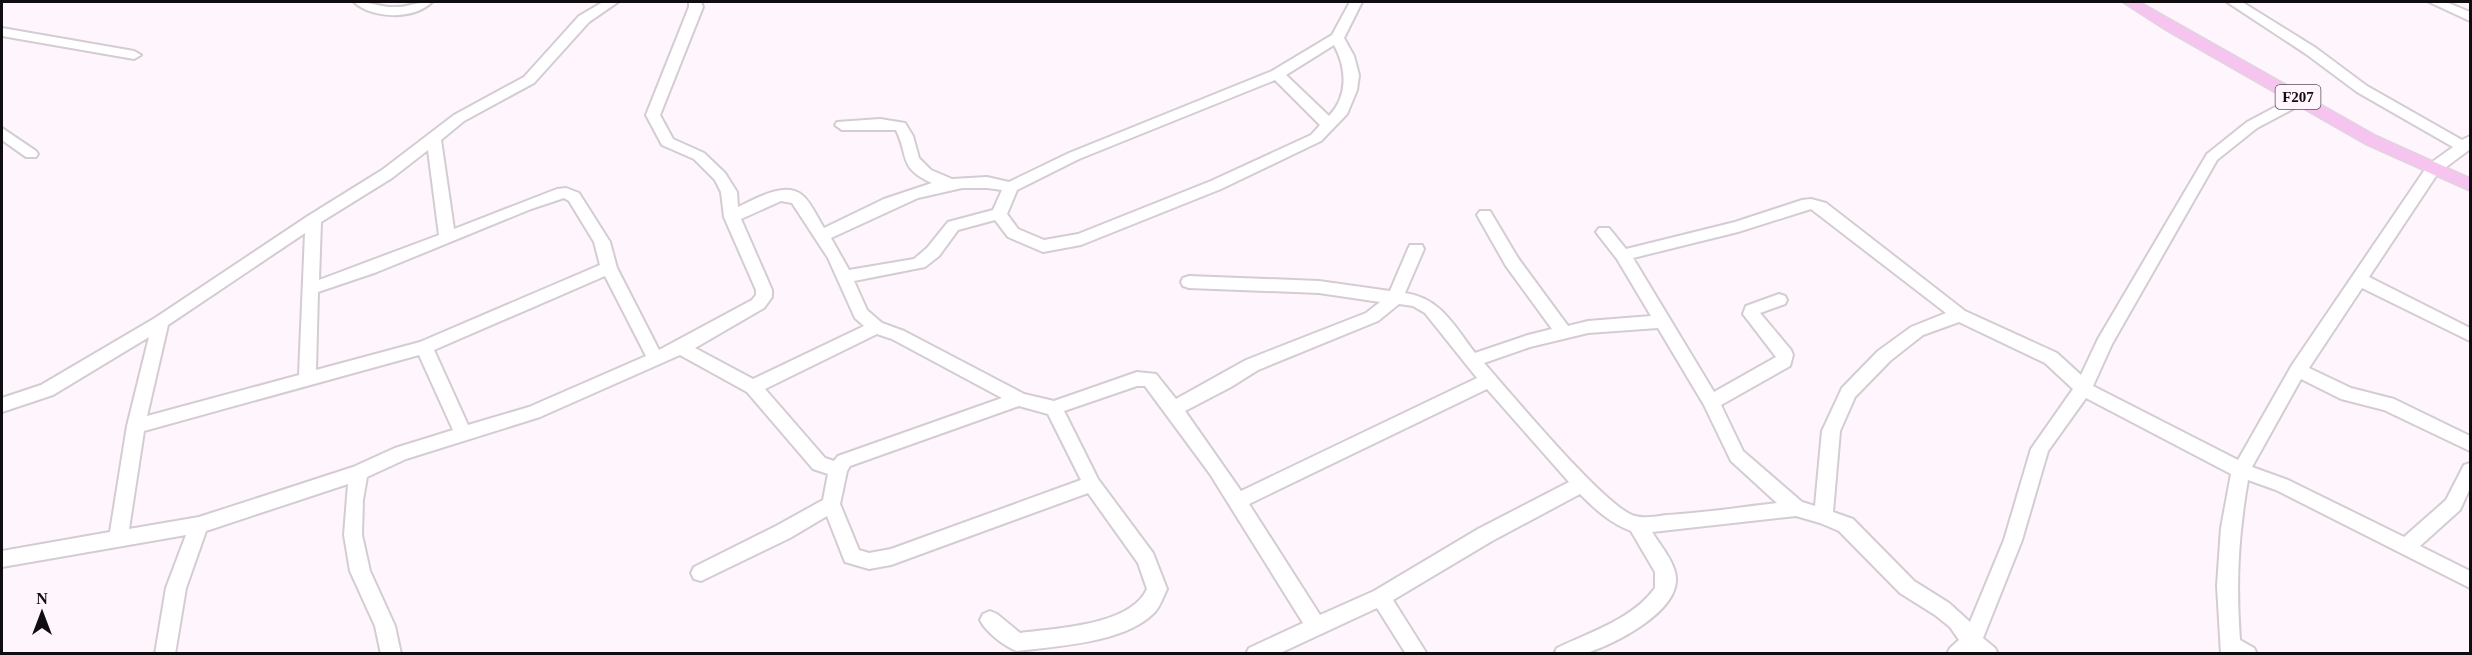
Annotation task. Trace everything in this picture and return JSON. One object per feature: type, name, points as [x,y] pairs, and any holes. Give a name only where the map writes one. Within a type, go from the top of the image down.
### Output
[{"type":"main road","name":"F207","points":[[2130,2],[2371,140],[2470,185]]},
{"type":"street","points":[[361,2],[386,12],[398,12],[425,2]]},
{"type":"street","points":[[2,405],[47,390],[161,322],[313,220],[387,174],[459,118],[529,80],[584,19],[611,2]]},
{"type":"street","points":[[2,559],[199,525],[359,474],[401,453],[534,412],[681,348],[758,304],[764,297],[764,290],[732,217],[729,192],[720,177],[699,156],[668,142],[652,116],[696,7],[695,2]]},
{"type":"street","points":[[999,214],[1011,187],[1074,156],[1277,74],[1337,38],[1356,2]]},
{"type":"street","points":[[2234,2],[2311,51],[2362,89],[2468,144],[2433,169],[2298,370],[2241,470],[2230,528],[2227,586],[2236,651]]},
{"type":"street","points":[[2436,2],[2470,17]]},
{"type":"street","points":[[2,32],[134,55]]},
{"type":"street","points":[[999,214],[1013,233],[1043,246],[1081,239],[1216,184],[1316,138],[1342,111],[1352,75],[1347,56],[1337,38]]},
{"type":"street","points":[[1277,74],[1329,125]]},
{"type":"street","points":[[1972,649],[2013,540],[2040,449],[2083,389],[2104,343],[2212,158],[2252,125],[2301,99]]},
{"type":"street","points":[[842,124],[900,126],[908,136],[910,154],[921,171],[951,184]]},
{"type":"street","points":[[2,133],[31,154]]},
{"type":"street","points":[[433,136],[447,237]]},
{"type":"street","points":[[821,236],[896,199],[951,184],[990,181],[1011,187]]},
{"type":"street","points":[[309,289],[356,275],[501,214],[557,194],[566,193],[574,197],[602,242],[609,268],[655,358]]},
{"type":"street","points":[[732,217],[781,195],[791,195],[797,199],[835,257],[861,314],[876,327],[898,335],[1019,399],[1054,408],[1143,378],[1150,379],[1174,408],[1237,501],[1316,626]]},
{"type":"street","points":[[1623,255],[1738,227],[1774,213],[1811,204],[1821,207],[1959,315],[2051,358],[2083,389],[2241,470],[2282,485],[2470,579]]},
{"type":"street","points":[[843,277],[919,263],[933,252],[953,226],[999,214]]},
{"type":"street","points":[[1485,215],[1512,262],[1564,333]]},
{"type":"street","points":[[307,380],[313,220]]},
{"type":"street","points":[[1604,232],[1623,255],[1711,402],[1737,456],[1796,508]]},
{"type":"street","points":[[1174,408],[1225,382],[1252,365],[1372,317],[1395,299],[1416,249]]},
{"type":"street","points":[[136,426],[424,347],[609,268]]},
{"type":"street","points":[[2360,280],[2470,335]]},
{"type":"street","points":[[1189,282],[1319,287],[1417,301],[1431,309],[1472,361],[1582,484],[1607,509],[1623,520],[1638,525],[1682,522],[1796,508],[1823,516],[1846,525],[1907,587],[1957,621],[1972,649]]},
{"type":"street","points":[[1711,402],[1784,361],[1785,355],[1751,314],[1752,310],[1779,300]]},
{"type":"street","points":[[1823,516],[1831,431],[1848,393],[1884,356],[1917,332],[1959,315]]},
{"type":"street","points":[[1472,361],[1528,340],[1588,327],[1662,321]]},
{"type":"street","points":[[118,540],[136,426],[161,322]]},
{"type":"street","points":[[753,387],[876,327]]},
{"type":"street","points":[[424,347],[463,433]]},
{"type":"street","points":[[681,348],[753,387],[819,464],[838,469]]},
{"type":"street","points":[[2298,370],[2347,394],[2388,404],[2470,444]]},
{"type":"street","points":[[1237,501],[1489,380]]},
{"type":"street","points":[[1019,399],[844,461],[838,469],[831,504],[852,556],[869,561],[891,557],[1092,484]]},
{"type":"street","points":[[990,620],[1017,642],[1065,636],[1119,624],[1148,608],[1157,589],[1146,559],[1092,484],[1054,408]]},
{"type":"street","points":[[2407,546],[2452,505],[2470,470]]},
{"type":"street","points":[[359,474],[354,500],[353,535],[360,571],[385,626],[391,654]]},
{"type":"street","points":[[1256,654],[1380,597],[1485,535],[1582,484]]},
{"type":"street","points":[[701,573],[783,532],[831,504]]},
{"type":"street","points":[[165,654],[176,588],[199,525]]},
{"type":"street","points":[[1564,654],[1645,614],[1659,602],[1666,588],[1666,576],[1638,525]]},
{"type":"street","points":[[1380,597],[1417,654]]}]
